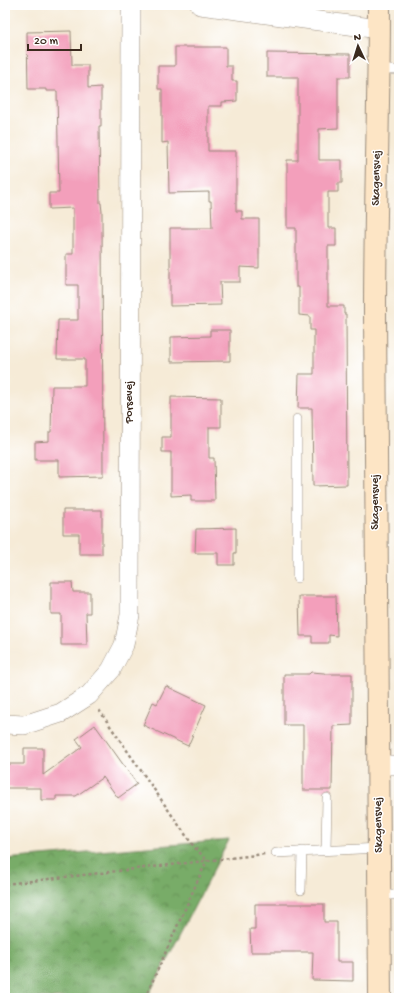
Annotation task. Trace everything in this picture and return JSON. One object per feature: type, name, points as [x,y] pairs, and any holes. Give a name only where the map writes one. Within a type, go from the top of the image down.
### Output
[{"type":"street","name":"Porsevej","points":[[5,724],[24,725],[61,713],[89,695],[111,670],[124,645],[130,615],[131,5]]},
{"type":"street","points":[[200,5],[379,28]]},
{"type":"street","name":"Skagensvej","points":[[379,5],[379,28],[389,70],[375,313],[378,765],[380,848],[389,895],[380,998]]},
{"type":"street","points":[[378,765],[399,765]]},
{"type":"lane","points":[[297,419],[297,578]]},
{"type":"lane","points":[[326,850],[327,798]]},
{"type":"lane","points":[[276,853],[380,848]]},
{"type":"lane","points":[[301,890],[302,852]]},
{"type":"path","points":[[89,695],[194,847],[208,860]]},
{"type":"path","points":[[5,884],[276,853]]},
{"type":"path","points":[[145,998],[200,874],[208,860]]},
{"type":"green space","points":[[229,840],[147,998],[5,998],[5,859]]},
{"type":"building","points":[[71,31],[72,65],[88,65],[88,88],[101,87],[101,126],[99,126],[100,203],[102,212],[103,476],[59,477],[59,460],[35,460],[35,442],[49,441],[49,432],[51,432],[52,386],[85,386],[85,359],[57,359],[58,320],[78,320],[78,285],[66,285],[66,254],[73,254],[73,208],[49,209],[49,193],[59,193],[57,91],[46,91],[46,89],[28,89],[27,32]]},
{"type":"building","points":[[175,47],[226,47],[226,66],[232,66],[232,81],[237,81],[237,101],[222,102],[222,106],[208,106],[208,151],[236,151],[236,211],[242,211],[242,219],[259,219],[259,268],[240,267],[240,282],[220,282],[221,305],[170,306],[170,228],[212,228],[211,201],[209,201],[209,192],[169,193],[168,142],[162,143],[162,89],[158,89],[158,66],[175,66]]},
{"type":"building","points":[[267,53],[350,54],[350,77],[338,77],[338,128],[319,129],[319,160],[342,160],[342,183],[338,183],[338,192],[328,192],[328,228],[336,228],[336,246],[328,246],[328,306],[344,306],[344,314],[346,314],[347,485],[313,486],[312,408],[298,408],[299,374],[314,374],[314,330],[310,330],[310,316],[299,315],[299,287],[296,287],[296,228],[287,228],[287,160],[298,160],[298,77],[267,77]]},
{"type":"building","points":[[210,330],[230,330],[230,361],[171,362],[171,337],[210,336]]},
{"type":"building","points":[[171,397],[221,398],[221,427],[209,427],[209,458],[214,458],[215,501],[191,501],[191,495],[171,496],[171,452],[162,452],[162,437],[171,437]]},
{"type":"building","points":[[63,510],[102,510],[102,554],[79,554],[79,534],[63,534]]},
{"type":"building","points":[[236,528],[236,553],[234,553],[234,565],[218,565],[218,553],[195,553],[196,529]]},
{"type":"building","points":[[51,582],[72,582],[73,592],[90,592],[90,613],[86,613],[87,645],[61,645],[61,614],[51,614]]},
{"type":"building","points":[[299,596],[336,596],[337,636],[329,635],[329,643],[312,643],[312,636],[300,636]]},
{"type":"building","points":[[311,672],[326,674],[352,674],[352,725],[333,726],[332,790],[303,790],[303,725],[284,725],[284,674],[309,674]]},
{"type":"building","points":[[166,686],[206,705],[188,746],[143,725],[153,702],[157,704]]},
{"type":"building","points":[[95,725],[137,784],[118,798],[103,777],[76,796],[56,796],[56,800],[41,800],[41,788],[5,788],[5,764],[24,764],[24,748],[43,748],[43,775],[82,747],[76,739]]},
{"type":"building","points":[[255,904],[324,904],[324,922],[337,922],[337,962],[353,962],[353,981],[312,980],[313,952],[251,952],[250,929],[255,929]]}]
